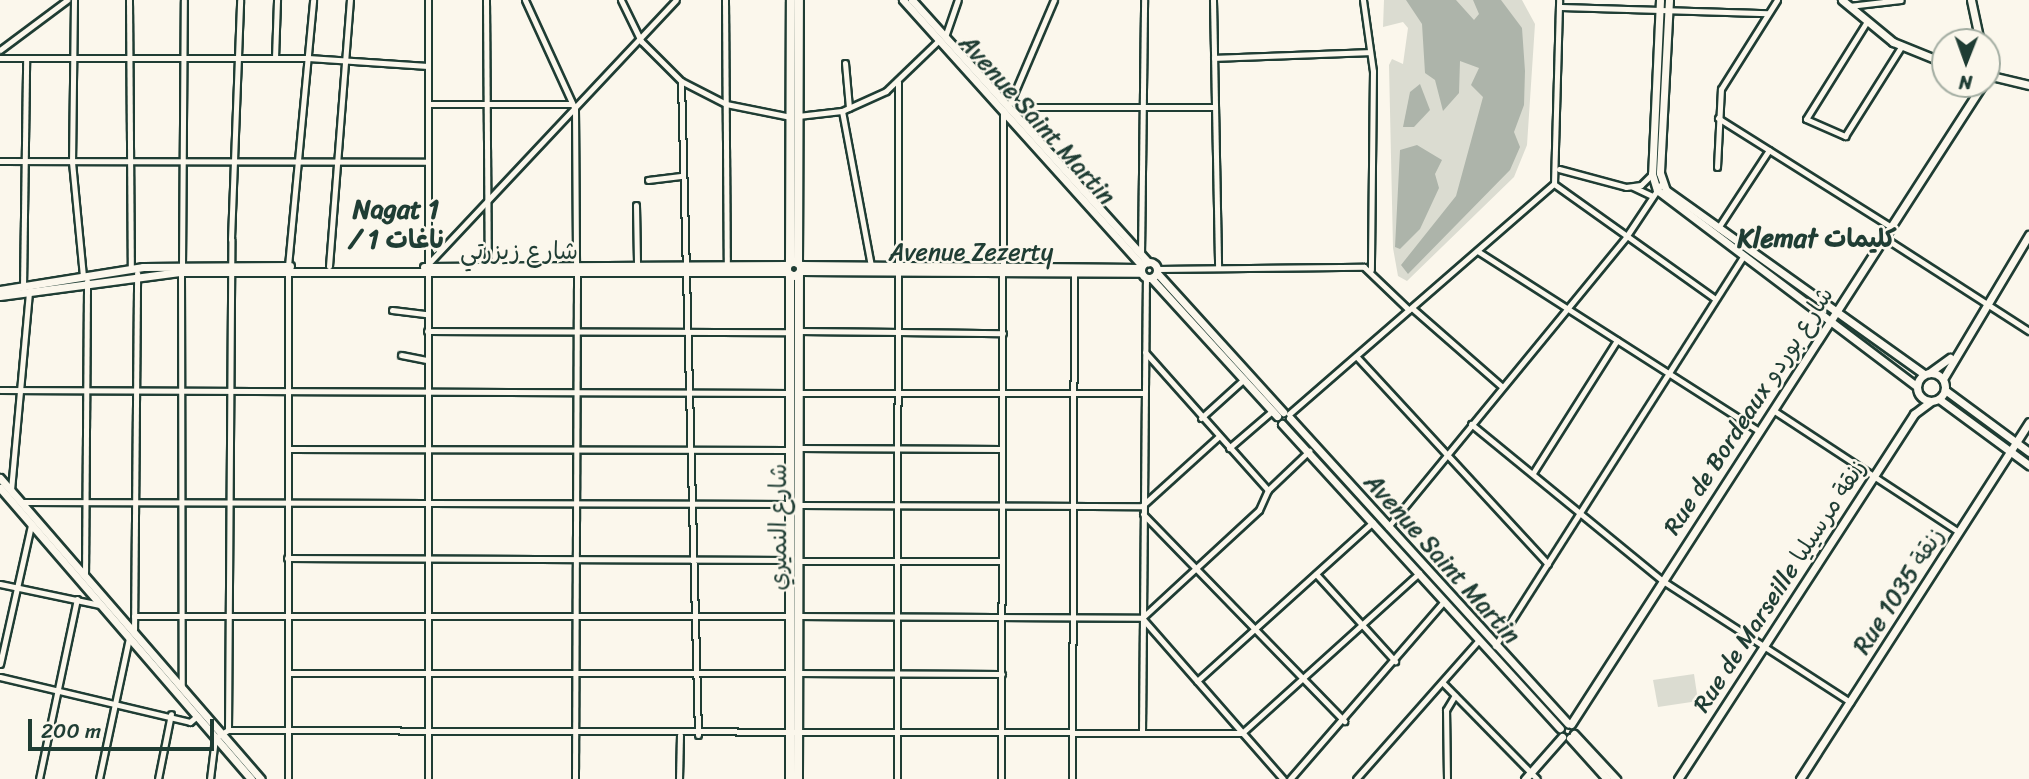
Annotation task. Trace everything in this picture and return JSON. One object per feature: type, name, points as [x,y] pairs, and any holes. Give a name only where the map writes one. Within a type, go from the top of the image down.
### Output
[{"type":"main road","points":[[791,0],[795,117]]},
{"type":"main road","points":[[795,117],[799,0]]},
{"type":"main road","name":"Avenue Saint Martin","points":[[903,0],[1007,106],[1141,255],[1148,270],[1569,724]]},
{"type":"main road","name":"Avenue Saint Martin","points":[[912,0],[942,38]]},
{"type":"main road","points":[[1660,0],[1662,183],[1917,388],[2029,465]]},
{"type":"main road","points":[[1669,0],[1662,9],[1652,174],[1654,193],[1832,317],[1927,374],[1943,379]]},
{"type":"main road","points":[[1842,0],[1866,23],[1901,47],[1931,58]]},
{"type":"main road","points":[[1971,0],[1977,28]]},
{"type":"main road","points":[[2001,78],[2029,85]]},
{"type":"main road","name":"Rue de Bordeaux شارع بوردو","points":[[1569,724],[1974,98]]},
{"type":"main road","name":"Avenue Saint Martin","points":[[1007,106],[1244,379],[1282,414],[1282,424],[1607,779]]},
{"type":"main road","name":"شارع النميري","points":[[790,779],[793,735],[795,505],[795,117]]},
{"type":"main road","points":[[2029,235],[1951,357],[1943,379],[1945,390],[2029,452]]},
{"type":"main road","name":"شارع زيزرتي","points":[[0,296],[26,289],[134,271],[182,269],[488,265],[577,269],[637,265],[682,268],[727,265],[794,269]]},
{"type":"main road","name":"Avenue Zezerty","points":[[794,269],[871,266],[898,269]]},
{"type":"main road","name":"شارع زيزرتي","points":[[288,268],[794,269]]},
{"type":"main road","name":"Avenue Zezerty","points":[[794,269],[1148,270]]},
{"type":"main road","name":"شارع زيزرتي","points":[[0,290],[26,289]]},
{"type":"main road","points":[[1917,388],[1927,374],[1951,357]]},
{"type":"main road","name":"Rue de Marseille زنقة مرسيليا","points":[[1678,779],[1765,648],[1913,414],[1917,388]]},
{"type":"main road","points":[[1935,400],[1945,390]]},
{"type":"main road","name":"Rue de Marseille زنقة مرسيليا","points":[[1913,414],[1935,400]]},
{"type":"main road","name":"Rue 1035 زنقة","points":[[1800,779],[2029,422]]},
{"type":"main road","points":[[0,478],[85,576],[197,716],[221,734],[251,779]]},
{"type":"main road","points":[[0,488],[101,605],[182,686],[261,779]]},
{"type":"main road","points":[[1524,779],[1567,734],[1569,724]]},
{"type":"main road","name":"Avenue Saint Martin","points":[[1567,734],[1616,779]]},
{"type":"main road","name":"شارع النميري","points":[[793,735],[798,779]]},
{"type":"street","points":[[0,50],[68,0]]},
{"type":"street","points":[[74,0],[72,162],[85,279],[85,576]]},
{"type":"street","points":[[99,779],[132,636],[134,616],[135,388],[134,271],[128,162],[129,0]]},
{"type":"street","points":[[182,686],[184,0]]},
{"type":"street","points":[[210,779],[221,734],[229,616],[232,160],[240,0]]},
{"type":"street","points":[[275,58],[276,0]]},
{"type":"street","points":[[288,779],[288,268],[313,0]]},
{"type":"street","points":[[329,266],[340,161],[350,0]]},
{"type":"street","points":[[428,0],[428,779]]},
{"type":"street","points":[[486,0],[488,265]]},
{"type":"street","points":[[525,0],[573,107],[578,392],[575,779]]},
{"type":"street","points":[[621,0],[641,41],[681,82],[726,104],[795,117],[842,111],[898,82],[942,38],[958,0]]},
{"type":"street","points":[[428,267],[573,107],[641,41],[676,0]]},
{"type":"street","points":[[725,0],[727,265]]},
{"type":"street","points":[[1001,779],[1001,505],[1007,106],[1054,0]]},
{"type":"street","points":[[1141,255],[1143,0]]},
{"type":"street","points":[[1213,0],[1218,268]]},
{"type":"street","points":[[1363,0],[1370,52],[1371,270]]},
{"type":"street","points":[[1717,167],[1721,89],[1777,0]]},
{"type":"street","points":[[1849,6],[1901,0]]},
{"type":"street","points":[[1228,448],[1282,414],[1356,356],[1479,252],[1553,184],[1559,169],[1560,3],[1768,13]]},
{"type":"street","points":[[1866,23],[1806,119],[1845,136],[1901,47]]},
{"type":"street","points":[[1214,58],[1370,52]]},
{"type":"street","points":[[0,58],[308,58],[428,66]]},
{"type":"street","points":[[11,489],[26,289],[26,59]]},
{"type":"street","points":[[845,63],[849,108]]},
{"type":"street","points":[[681,82],[685,393],[698,735]]},
{"type":"street","points":[[897,779],[898,82]]},
{"type":"street","points":[[429,104],[573,107]]},
{"type":"street","points":[[1007,106],[1216,107]]},
{"type":"street","points":[[842,111],[871,266]]},
{"type":"street","points":[[1718,118],[1891,227]]},
{"type":"street","points":[[1718,228],[1769,150]]},
{"type":"street","points":[[0,162],[427,162]]},
{"type":"street","points":[[1559,169],[1654,193]]},
{"type":"street","points":[[1633,187],[1652,174]]},
{"type":"street","points":[[648,180],[681,176]]},
{"type":"street","points":[[1388,527],[1501,386],[1626,237],[1662,183]]},
{"type":"street","points":[[1553,184],[1714,299]]},
{"type":"street","points":[[636,205],[637,265]]},
{"type":"street","points":[[1883,237],[2029,331]]},
{"type":"street","points":[[1479,252],[1759,431]]},
{"type":"street","points":[[1495,646],[1743,256]]},
{"type":"street","points":[[1072,779],[1074,269]]},
{"type":"street","points":[[1142,732],[1142,506],[1148,270],[1371,270],[1411,309],[1501,386]]},
{"type":"street","points":[[392,310],[428,314]]},
{"type":"street","points":[[427,331],[1003,333]]},
{"type":"street","points":[[1533,473],[1617,340]]},
{"type":"street","points":[[1145,352],[1201,418],[1268,490]]},
{"type":"street","points":[[401,355],[427,360]]},
{"type":"street","points":[[1356,356],[1446,457],[1548,564]]},
{"type":"street","points":[[1201,418],[1244,379]]},
{"type":"street","points":[[0,390],[135,388],[428,392],[1144,393]]},
{"type":"street","points":[[1773,410],[1959,532]]},
{"type":"street","points":[[1471,425],[1663,581],[1850,702]]},
{"type":"street","points":[[22,502],[1142,506],[1218,437]]},
{"type":"street","points":[[288,449],[1002,449]]},
{"type":"street","points":[[134,616],[1142,618],[1259,510],[1268,490],[1309,451]]},
{"type":"street","points":[[1143,514],[1198,567],[1344,721]]},
{"type":"street","points":[[1197,681],[1373,522]]},
{"type":"street","points":[[0,664],[31,525]]},
{"type":"street","points":[[287,558],[1001,561]]},
{"type":"street","points":[[221,734],[1242,733],[1305,680],[1419,573]]},
{"type":"street","points":[[1316,574],[1395,661]]},
{"type":"street","points":[[0,584],[101,605]]},
{"type":"street","points":[[38,779],[77,599]]},
{"type":"street","points":[[1290,779],[1344,721],[1444,601]]},
{"type":"street","points":[[1142,618],[1283,779]]},
{"type":"street","points":[[1356,779],[1479,640]]},
{"type":"street","points":[[288,673],[1002,674]]},
{"type":"street","points":[[0,677],[115,701],[190,722],[197,716]]},
{"type":"street","points":[[1443,683],[1537,779]]},
{"type":"street","points":[[1447,779],[1446,710],[1455,695]]},
{"type":"street","points":[[158,779],[171,715]]},
{"type":"street","points":[[679,779],[680,735]]},
{"type":"shaded area","points":[[1384,0],[1522,0],[1535,24],[1527,145],[1514,177],[1407,281],[1398,276],[1393,248],[1389,65],[1392,59],[1403,64],[1408,28],[1403,22],[1383,27]]},
{"type":"shaded area","points":[[1406,0],[1456,0],[1474,20],[1479,14],[1473,0],[1501,0],[1522,28],[1525,71],[1524,105],[1514,132],[1520,147],[1510,170],[1408,274],[1401,265],[1456,196],[1483,97],[1471,85],[1479,68],[1460,61],[1459,93],[1443,111],[1435,80],[1425,73],[1422,24]]},
{"type":"shaded area","points":[[1420,84],[1430,110],[1414,127],[1403,127],[1410,92]]},
{"type":"shaded area","points":[[1417,145],[1442,160],[1435,174],[1439,188],[1420,229],[1400,249],[1395,247],[1400,150]]},
{"type":"shaded area","points":[[1694,674],[1698,701],[1658,707],[1653,680]]},
{"type":"district","name":"Nagat 1 / ناغات 1","points":[[396,225]]},
{"type":"district","name":"Klemat كليمات","points":[[1817,239]]}]
